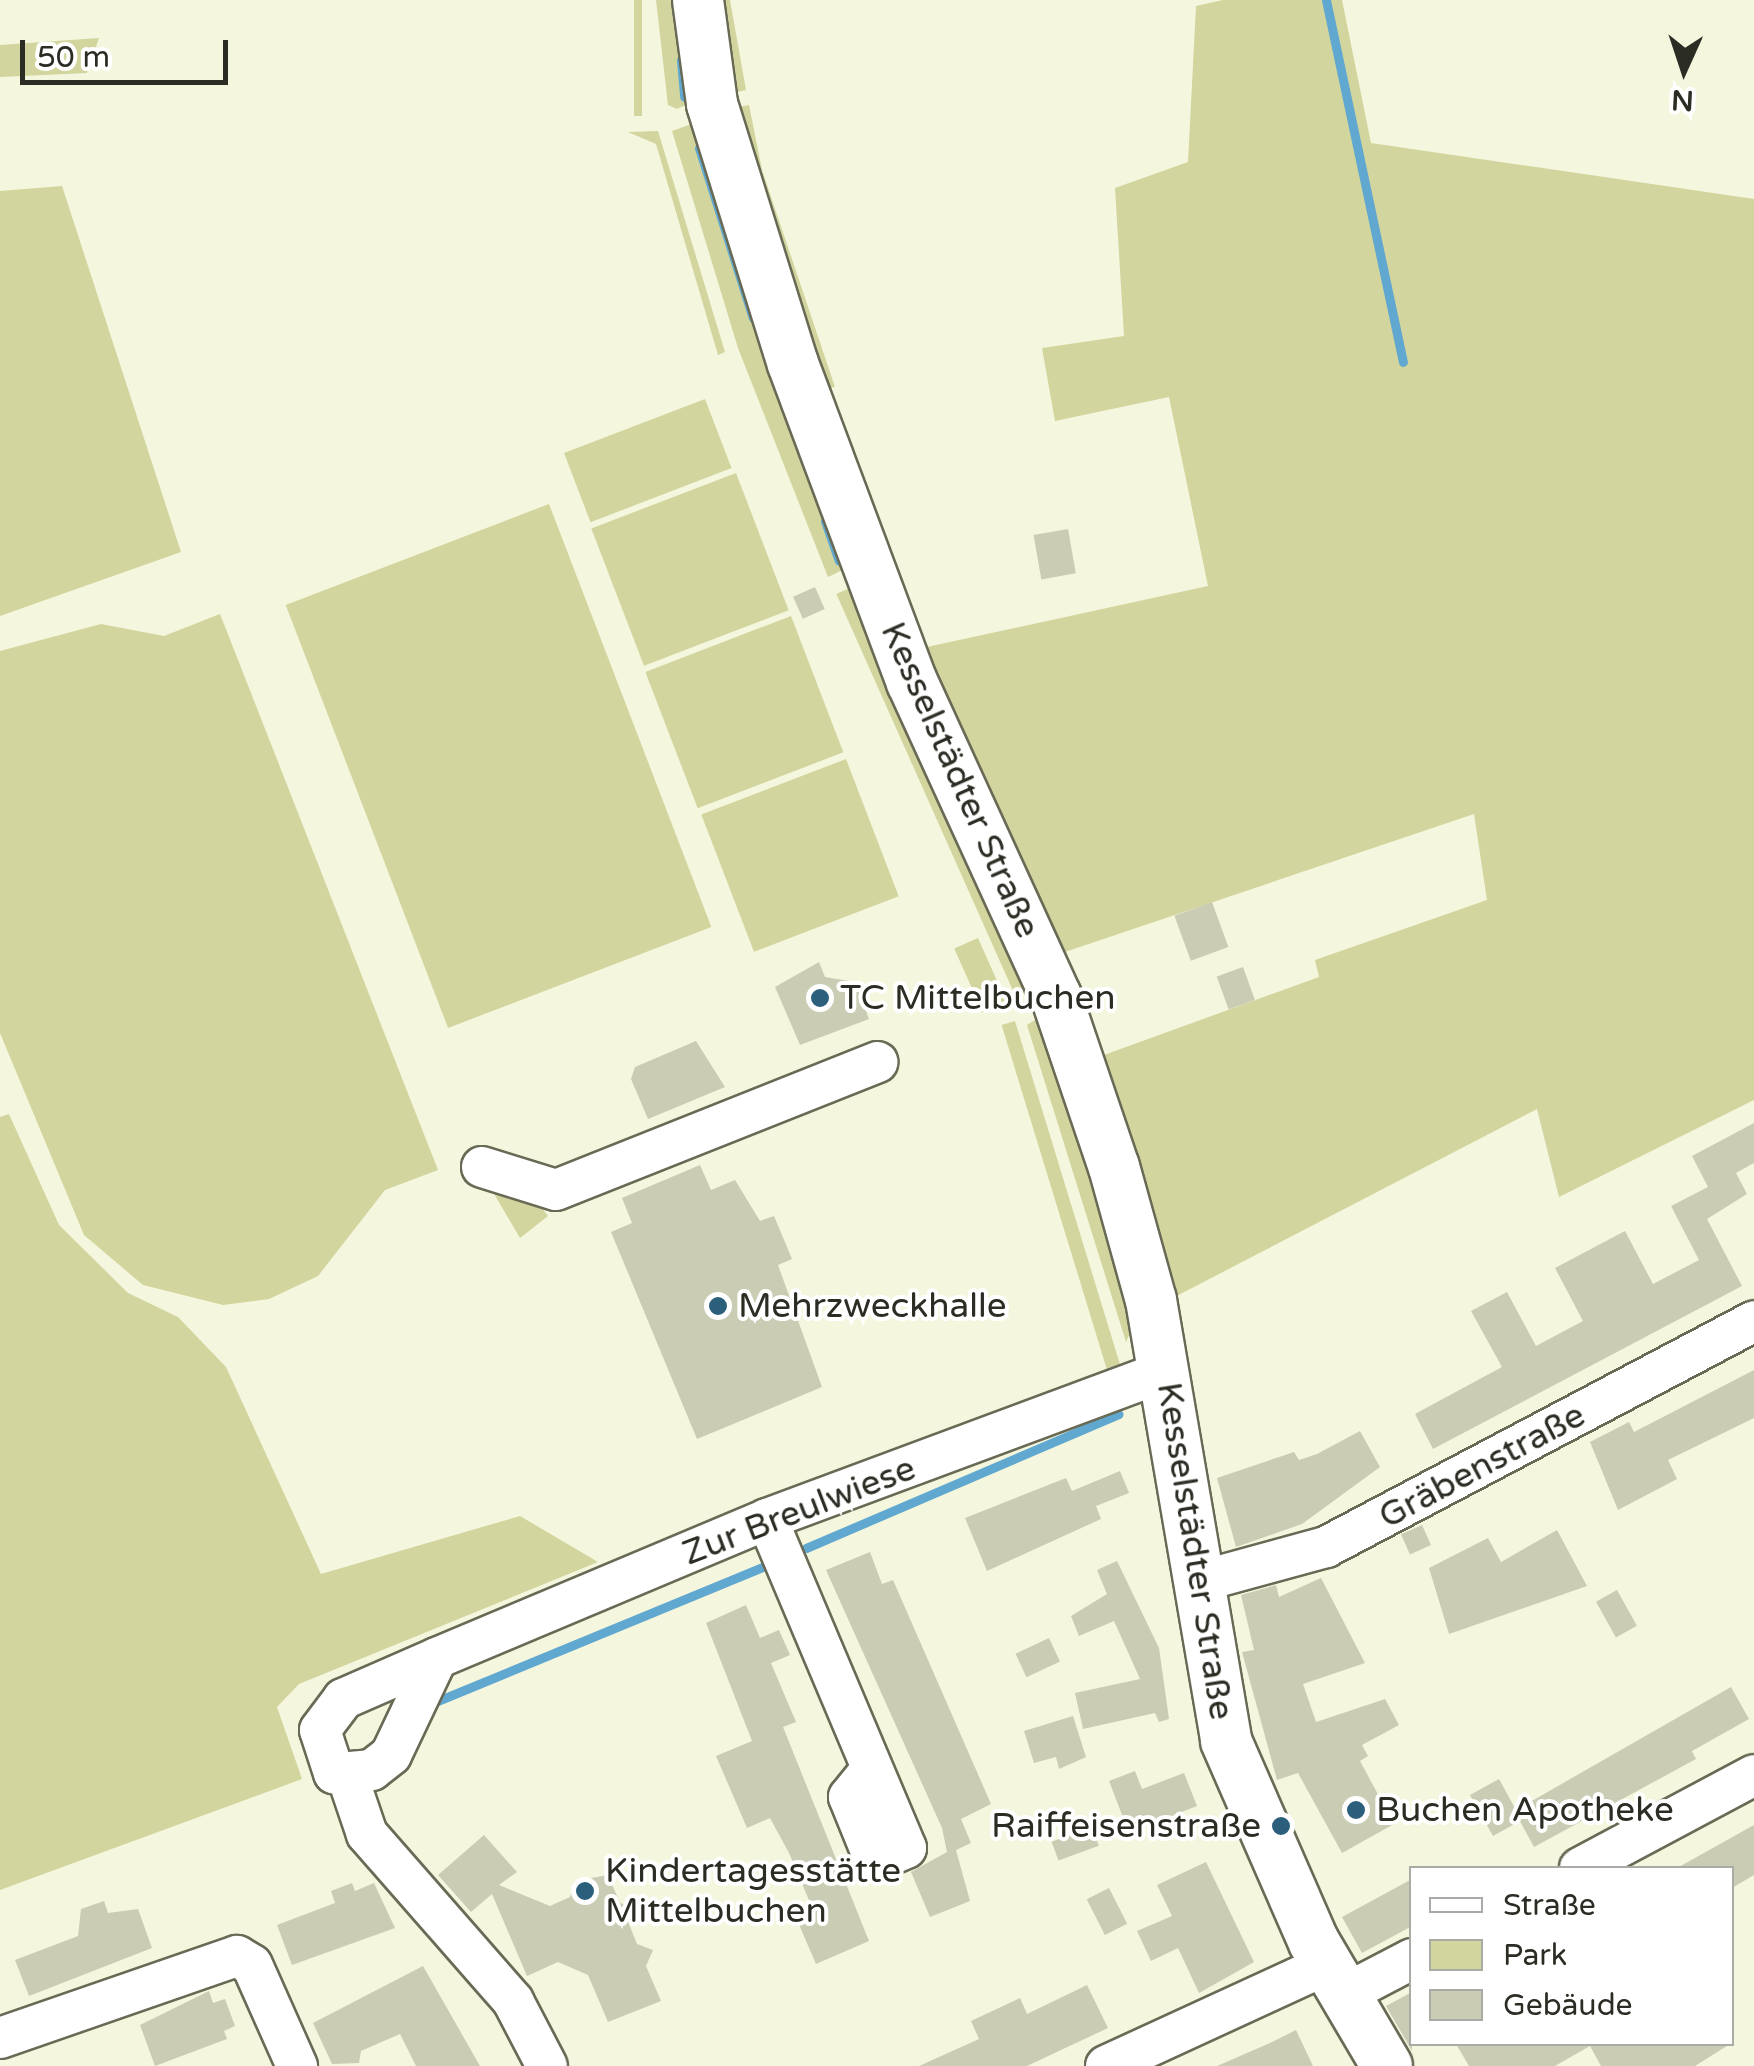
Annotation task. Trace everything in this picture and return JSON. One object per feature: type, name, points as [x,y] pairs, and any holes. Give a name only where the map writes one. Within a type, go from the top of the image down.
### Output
[{"type":"main road","name":"Kesselstädter Straße","points":[[698,0],[712,104],[793,364],[912,682],[1056,996],[1114,1167],[1165,1371],[1226,1741],[1334,1980],[1387,2066]]},
{"type":"street","points":[[482,1168],[556,1190],[877,1062]]},
{"type":"street","name":"Gräbenstraße","points":[[1198,1582],[1326,1547],[1754,1321]]},
{"type":"street","name":"Zur Breulwiese","points":[[347,1774],[334,1773],[320,1750],[329,1710],[437,1658],[767,1519],[1165,1371]]},
{"type":"street","points":[[767,1519],[872,1769]]},
{"type":"street","points":[[437,1658],[391,1755],[347,1774],[367,1834],[513,2001],[546,2066]]},
{"type":"street","points":[[1584,1866],[1754,1775]]},
{"type":"street","points":[[0,2038],[237,1956],[252,1965],[297,2066]]},
{"type":"street","points":[[1106,2066],[1334,1980],[1409,1959]]},
{"type":"green space","points":[[634,0],[642,0],[642,116],[634,116]]},
{"type":"green space","points":[[656,0],[685,0],[690,103],[677,109],[668,105]]},
{"type":"green space","points":[[709,0],[730,0],[746,90],[720,96]]},
{"type":"green space","points":[[1223,0],[1342,0],[1371,143],[1754,199],[1754,1100],[1559,1197],[1537,1109],[1167,1301],[1093,1059],[1319,977],[1315,960],[1487,900],[1474,814],[1053,956],[913,650],[1208,586],[1169,397],[1055,421],[1042,348],[1124,336],[1115,188],[1188,162],[1196,6]]},
{"type":"green space","points":[[99,38],[87,73],[0,77],[0,45]]},
{"type":"green space","points":[[749,105],[762,170],[835,387],[817,390],[726,109]]},
{"type":"green space","points":[[703,120],[851,566],[828,577],[738,348],[672,131]]},
{"type":"green space","points":[[658,131],[725,352],[718,355],[656,144],[628,132]]},
{"type":"green space","points":[[62,186],[181,552],[0,616],[0,191]]},
{"type":"green space","points":[[705,399],[732,468],[591,522],[564,453]]},
{"type":"green space","points":[[736,473],[789,610],[644,666],[591,529]]},
{"type":"green space","points":[[549,504],[711,927],[448,1028],[286,605]]},
{"type":"green space","points":[[861,583],[1040,986],[1016,997],[836,594]]},
{"type":"green space","points":[[220,614],[438,1170],[385,1190],[318,1276],[269,1299],[223,1305],[143,1285],[84,1235],[0,1033],[0,651],[101,624],[164,636]]},
{"type":"green space","points":[[791,616],[843,752],[698,808],[645,672]]},
{"type":"green space","points":[[846,759],[899,896],[754,952],[701,815]]},
{"type":"green space","points":[[978,938],[1006,1002],[983,1013],[954,949]]},
{"type":"green space","points":[[1049,1011],[1136,1319],[1126,1342],[1027,1025]]},
{"type":"green space","points":[[1015,1021],[1120,1364],[1107,1368],[1002,1025]]},
{"type":"green space","points":[[9,1114],[59,1225],[128,1293],[178,1317],[226,1367],[321,1574],[520,1516],[598,1562],[299,1684],[277,1707],[302,1779],[0,1890],[0,1117]]},
{"type":"green space","points":[[521,1181],[548,1216],[520,1238],[493,1192]]},
{"type":"building","points":[[1068,529],[1076,573],[1041,579],[1034,535]]},
{"type":"building","points":[[815,587],[825,609],[803,619],[793,597]]},
{"type":"building","points":[[1212,902],[1228,947],[1191,961],[1174,916]]},
{"type":"building","name":"TC Mittelbuchen","points":[[819,962],[825,977],[855,982],[869,1019],[800,1045],[775,987]]},
{"type":"building","points":[[1243,967],[1255,1000],[1229,1009],[1217,977]]},
{"type":"building","points":[[696,1041],[725,1087],[648,1119],[631,1079],[635,1067]]},
{"type":"building","points":[[1754,1123],[1754,1163],[1736,1173],[1747,1194],[1707,1219],[1742,1286],[1433,1449],[1415,1414],[1502,1367],[1471,1311],[1507,1292],[1536,1346],[1583,1321],[1555,1268],[1625,1231],[1653,1284],[1699,1260],[1671,1206],[1708,1187],[1692,1156]]},
{"type":"building","name":"Mehrzweckhalle","points":[[700,1165],[711,1190],[735,1180],[760,1221],[774,1216],[792,1259],[778,1265],[822,1387],[697,1439],[611,1232],[632,1223],[622,1198]]},
{"type":"building","points":[[1754,1370],[1754,1418],[1668,1460],[1677,1479],[1618,1510],[1590,1442],[1629,1422],[1634,1432]]},
{"type":"building","points":[[1360,1431],[1380,1467],[1302,1524],[1236,1547],[1217,1478],[1294,1452],[1299,1460]]},
{"type":"building","points":[[1120,1471],[1129,1493],[1096,1506],[1101,1519],[987,1571],[965,1518],[1066,1478],[1072,1491]]},
{"type":"building","points":[[1422,1525],[1431,1545],[1410,1554],[1401,1534]]},
{"type":"building","points":[[1557,1530],[1587,1586],[1449,1634],[1429,1568],[1488,1538],[1501,1562]]},
{"type":"building","points":[[870,1552],[882,1584],[893,1580],[991,1804],[961,1819],[971,1843],[956,1850],[970,1901],[930,1917],[911,1872],[947,1852],[942,1828],[826,1570]]},
{"type":"building","points":[[1117,1561],[1159,1648],[1169,1719],[1159,1722],[1155,1713],[1083,1729],[1075,1693],[1140,1679],[1114,1621],[1079,1636],[1071,1616],[1107,1594],[1097,1570]]},
{"type":"building","points":[[1321,1578],[1365,1663],[1303,1684],[1316,1722],[1385,1699],[1399,1725],[1362,1745],[1368,1756],[1360,1761],[1394,1824],[1342,1853],[1298,1773],[1277,1780],[1242,1652],[1254,1650],[1241,1595],[1276,1585],[1279,1597]]},
{"type":"building","points":[[1617,1590],[1637,1626],[1616,1637],[1596,1602]]},
{"type":"building","points":[[746,1605],[760,1638],[779,1630],[790,1655],[771,1663],[796,1722],[783,1727],[869,1941],[816,1964],[794,1913],[811,1905],[789,1853],[770,1818],[747,1828],[716,1756],[752,1741],[706,1623]]},
{"type":"building","points":[[1049,1638],[1060,1662],[1026,1677],[1015,1654]]},
{"type":"building","points":[[1731,1687],[1749,1719],[1692,1751],[1696,1759],[1534,1847],[1520,1821],[1493,1836],[1470,1795],[1499,1779],[1516,1810]]},
{"type":"building","points":[[1073,1716],[1086,1757],[1059,1769],[1056,1757],[1034,1763],[1024,1731]]},
{"type":"building","points":[[1135,1771],[1142,1789],[1184,1773],[1197,1806],[1129,1833],[1109,1781]]},
{"type":"building","points":[[1754,1825],[1754,1875],[1734,1887],[1734,1866],[1681,1866]]},
{"type":"building","points":[[1092,1827],[1099,1846],[1058,1861],[1052,1842]]},
{"type":"building","points":[[484,1835],[517,1872],[499,1885],[550,1906],[570,1897],[575,1881],[608,1875],[620,1903],[637,1908],[629,1924],[637,1944],[653,1950],[646,1966],[661,2001],[608,2022],[588,1975],[558,1962],[527,1976],[492,1894],[471,1912],[438,1875]]},
{"type":"building","points":[[1206,1862],[1254,1962],[1199,1993],[1178,1948],[1151,1961],[1137,1931],[1172,1916],[1157,1885]]},
{"type":"building","points":[[1409,1881],[1409,1928],[1362,1953],[1342,1917]]},
{"type":"building","points":[[352,1883],[355,1891],[374,1883],[395,1928],[292,1965],[277,1925],[335,1903],[331,1891]]},
{"type":"building","points":[[1109,1888],[1127,1924],[1105,1935],[1087,1899]]},
{"type":"building","points":[[104,1901],[108,1913],[138,1909],[152,1948],[29,1996],[15,1960],[78,1936],[81,1909]]},
{"type":"building","points":[[423,1966],[480,2066],[416,2066],[400,2034],[361,2051],[359,2063],[332,2064],[313,2023]]},
{"type":"building","points":[[1087,1985],[1108,2028],[1027,2066],[919,2066],[979,2039],[971,2021],[1020,1998],[1027,2014]]},
{"type":"building","points":[[209,1991],[213,2003],[225,1999],[235,2026],[224,2031],[227,2039],[155,2066],[140,2025]]},
{"type":"building","points":[[1409,1994],[1409,2046],[1386,2006]]},
{"type":"building","points":[[1296,2030],[1313,2066],[1217,2066],[1270,2043]]},
{"type":"building","points":[[1457,2046],[1590,2046],[1555,2066],[1469,2066]]},
{"type":"building","points":[[1590,2046],[1727,2046],[1695,2066],[1601,2066]]},
{"type":"waterway","points":[[1326,0],[1403,362]]},
{"type":"waterway","points":[[681,60],[684,97]]},
{"type":"waterway","points":[[699,148],[753,318]]},
{"type":"waterway","points":[[825,521],[839,561]]},
{"type":"waterway","points":[[806,1548],[1118,1414]]},
{"type":"waterway","points":[[435,1702],[765,1566]]},
{"type":"place","name":"TC Mittelbuchen","points":[[820,998]]},
{"type":"place","name":"Mehrzweckhalle","points":[[718,1306]]},
{"type":"place","name":"Buchen Apotheke","points":[[1356,1810]]},
{"type":"place","name":"Raiffeisenstraße","points":[[1281,1826]]},
{"type":"place","name":"Kindertagesstätte Mittelbuchen","points":[[585,1891]]}]
